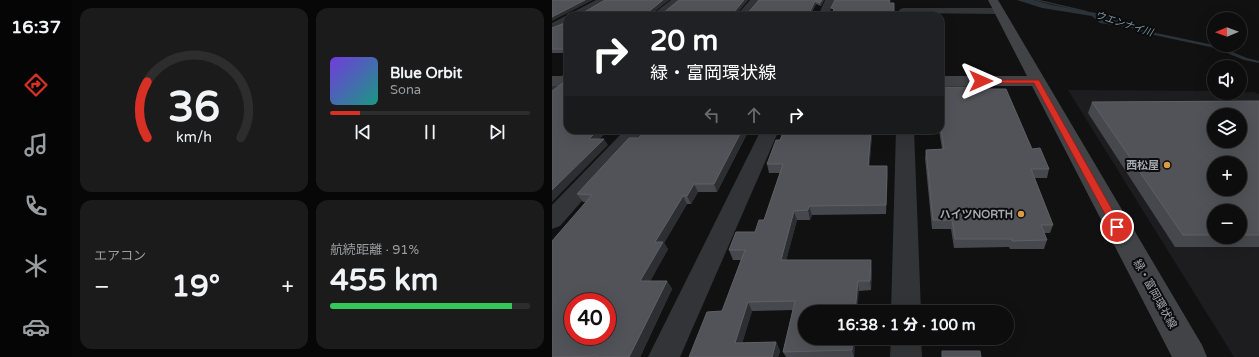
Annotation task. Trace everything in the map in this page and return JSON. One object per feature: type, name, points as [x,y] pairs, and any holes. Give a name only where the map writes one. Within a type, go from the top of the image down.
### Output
[{"type":"street","points":[[582,12],[604,0]]},
{"type":"street","points":[[661,12],[678,0]]},
{"type":"street","points":[[744,12],[755,0]]},
{"type":"street","points":[[825,12],[830,0]]},
{"type":"street","points":[[904,12],[905,0]]},
{"type":"street","points":[[924,12],[996,5]]},
{"type":"street","name":"緑・富岡環状線","points":[[996,5],[1190,357]]},
{"type":"street","points":[[552,28],[564,21]]},
{"type":"street","points":[[944,81],[1037,81]]},
{"type":"street","points":[[552,220],[631,134]]},
{"type":"street","points":[[664,357],[768,134]]},
{"type":"street","points":[[905,134],[906,305]]},
{"type":"street","points":[[906,345],[906,357]]},
{"type":"shaded area","points":[[1017,0],[1034,0],[1052,5],[1107,15],[1127,27],[1100,23],[1092,16],[1042,8]]},
{"type":"shaded area","points":[[1068,90],[1207,91],[1207,100],[1247,100],[1247,92],[1254,92],[1259,94],[1259,357],[1234,357]]},
{"type":"building","points":[[552,0],[585,0],[552,17]]},
{"type":"building","points":[[605,0],[663,0],[648,12],[584,12]]},
{"type":"building","points":[[679,0],[744,0],[734,12],[664,12]]},
{"type":"building","points":[[759,0],[822,0],[820,3],[815,1],[810,12],[749,12]]},
{"type":"building","points":[[835,0],[890,0],[889,3],[894,3],[894,12],[833,12],[834,9],[831,8]]},
{"type":"building","points":[[564,23],[564,49],[552,49],[552,28]]},
{"type":"building","points":[[564,82],[564,134],[594,134],[589,139],[604,139],[552,190],[553,101],[552,91]]},
{"type":"building","points":[[944,87],[986,87],[986,89],[1006,89],[1032,149],[1040,148],[1049,169],[1031,169],[1053,225],[1041,225],[1047,240],[1012,241],[1012,239],[955,239],[952,220],[933,220],[926,150],[944,149],[942,134],[944,134]]},
{"type":"building","points":[[1259,101],[1259,235],[1247,235],[1247,204],[1207,204],[1207,235],[1183,235],[1092,102]]},
{"type":"building","points":[[642,134],[740,134],[714,184],[694,184],[687,196],[683,196],[655,242],[663,242],[640,281],[667,281],[629,357],[552,357],[552,241],[592,195],[577,194],[629,138],[638,138]]},
{"type":"building","points":[[782,134],[871,134],[868,166],[887,166],[886,205],[809,206],[808,210],[794,211],[781,260],[871,260],[870,281],[858,281],[856,305],[798,305],[798,345],[852,345],[852,350],[783,352],[795,301],[748,302],[735,343],[776,342],[772,357],[689,357],[707,312],[722,311],[745,250],[729,250],[736,232],[755,232],[759,220],[764,220],[783,164],[767,164],[776,140],[780,140]]},
{"type":"building","points":[[942,351],[980,351],[981,357],[942,357]]},
{"type":"waterway","name":"ウエンナイ川","points":[[1036,0],[1085,11]]},
{"type":"waterway","name":"ウエンナイ川","points":[[1103,16],[1116,19],[1141,31],[1216,47],[1246,59],[1259,62]]},
{"type":"place","name":"西松屋","points":[[1167,165]]},
{"type":"place","name":"ハイツNORTH","points":[[1021,214]]},
{"type":"route","points":[[981,81],[1037,81],[1117,227]]}]
